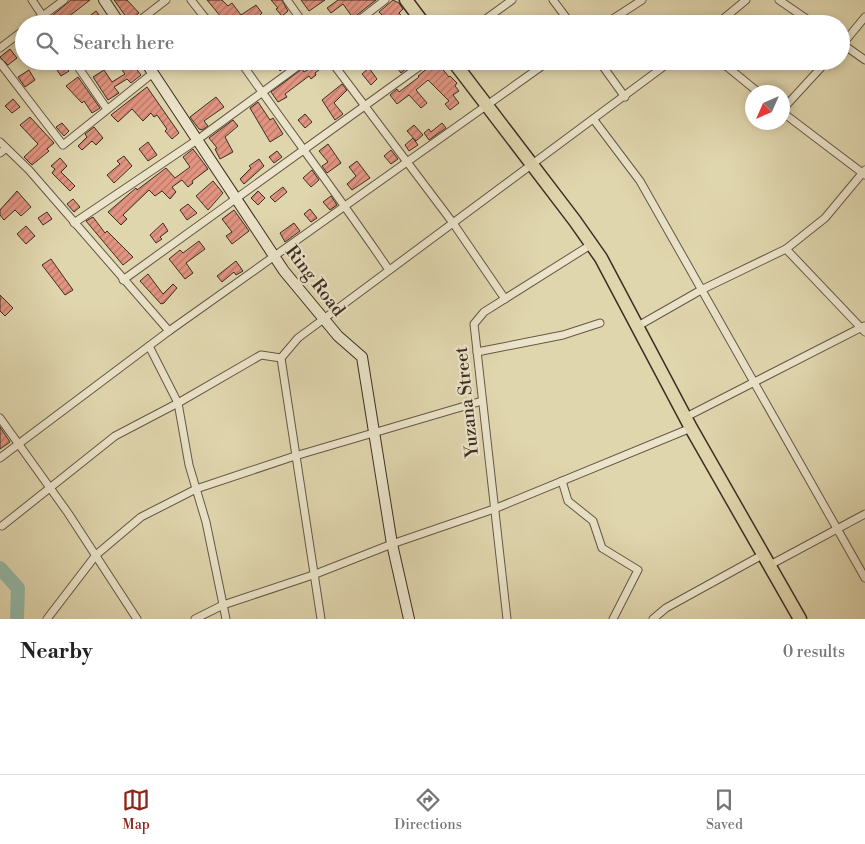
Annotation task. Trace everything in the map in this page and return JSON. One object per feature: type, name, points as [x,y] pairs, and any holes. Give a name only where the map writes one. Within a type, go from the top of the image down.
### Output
[{"type":"highway","points":[[406,0],[417,15]]},
{"type":"highway","points":[[460,70],[592,244],[689,423],[800,619]]},
{"type":"street","points":[[32,0],[42,15]]},
{"type":"street","points":[[44,15],[64,0]]},
{"type":"street","points":[[104,0],[114,15]]},
{"type":"street","points":[[147,15],[166,0]]},
{"type":"street","points":[[192,0],[203,15]]},
{"type":"street","points":[[287,0],[298,15]]},
{"type":"street","points":[[366,15],[386,0]]},
{"type":"street","points":[[491,15],[512,0]]},
{"type":"street","points":[[553,0],[564,15]]},
{"type":"street","points":[[619,15],[642,0]]},
{"type":"street","points":[[728,15],[746,0]]},
{"type":"street","points":[[779,0],[801,15]]},
{"type":"street","points":[[850,35],[865,17]]},
{"type":"street","points":[[0,48],[15,37]]},
{"type":"street","points":[[850,50],[865,60]]},
{"type":"street","points":[[0,62],[63,144],[153,73]]},
{"type":"street","points":[[80,70],[107,109]]},
{"type":"street","name":"Ring Road","points":[[151,70],[275,256],[338,336],[362,357],[392,544],[409,619]]},
{"type":"street","points":[[246,70],[303,151],[345,205],[389,270]]},
{"type":"street","points":[[74,223],[197,140],[293,70]]},
{"type":"street","points":[[337,70],[364,108],[453,223],[505,299]]},
{"type":"street","points":[[123,280],[415,70]]},
{"type":"street","points":[[0,458],[169,331],[537,70]]},
{"type":"street","points":[[606,70],[625,97]]},
{"type":"street","points":[[320,619],[281,358],[298,338],[660,70]]},
{"type":"street","points":[[731,70],[749,85]]},
{"type":"street","points":[[790,102],[819,70]]},
{"type":"street","points":[[638,326],[701,290],[786,249],[825,218],[864,173],[790,117]]},
{"type":"street","points":[[594,120],[640,181],[865,578]]},
{"type":"street","points":[[0,142],[3,151],[29,170],[169,331]]},
{"type":"street","name":"Yuzana Street","points":[[506,619],[474,324],[484,312],[592,244]]},
{"type":"street","points":[[195,619],[223,605],[313,575],[392,544],[494,509],[562,481],[689,423],[754,382],[864,328],[786,249]]},
{"type":"street","points":[[477,352],[563,336],[600,322]]},
{"type":"street","points":[[149,346],[178,403],[189,465],[206,522],[226,619]]},
{"type":"street","points":[[2,526],[115,436],[178,403],[261,355],[281,358]]},
{"type":"street","points":[[47,619],[96,555],[141,517],[196,489],[295,456],[482,401]]},
{"type":"street","points":[[0,418],[96,555],[137,619]]},
{"type":"street","points":[[562,481],[568,501],[593,521],[602,548],[636,566],[638,570],[613,619]]},
{"type":"street","points":[[653,619],[666,608],[865,514]]},
{"type":"building","points":[[71,0],[90,0],[71,15],[53,15]]},
{"type":"building","points":[[114,0],[127,0],[139,13],[136,15],[125,15]]},
{"type":"building","points":[[207,0],[222,0],[228,6],[232,3],[241,15],[219,15]]},
{"type":"building","points":[[271,0],[282,0],[288,11],[281,15],[276,9],[278,8]]},
{"type":"building","points":[[301,0],[325,0],[309,11]]},
{"type":"building","points":[[338,0],[376,0],[357,15],[351,15],[343,4],[331,13],[327,8]]},
{"type":"building","points":[[393,0],[399,3],[403,9],[399,13],[401,15],[382,15],[379,12]]},
{"type":"building","points":[[256,5],[262,13],[260,15],[241,15]]},
{"type":"building","points":[[96,11],[99,15],[91,15]]},
{"type":"building","points":[[10,49],[15,55],[15,60],[8,65],[0,57]]},
{"type":"building","points":[[29,70],[35,80],[25,87],[18,77]]},
{"type":"building","points":[[57,70],[68,70],[69,71],[61,76]]},
{"type":"building","points":[[104,70],[112,82],[125,74],[122,70],[137,70],[141,75],[131,83],[127,79],[114,87],[119,93],[108,100],[93,77]]},
{"type":"building","points":[[301,70],[304,72],[307,70],[319,70],[311,79],[309,76],[285,94],[287,97],[278,102],[271,92]]},
{"type":"building","points":[[367,70],[370,70],[377,79],[371,85],[362,74]]},
{"type":"building","points":[[425,70],[443,70],[457,83],[455,86],[459,91],[453,95],[459,103],[450,110],[445,104],[449,101],[428,80],[416,90],[427,103],[421,108],[409,95],[397,104],[390,95],[397,89],[399,92]]},
{"type":"building","points":[[78,77],[100,108],[92,113],[84,101],[82,103],[66,86]]},
{"type":"building","points":[[342,84],[347,90],[334,103],[343,114],[335,120],[322,100]]},
{"type":"building","points":[[147,87],[179,133],[172,139],[165,131],[167,129],[157,115],[154,117],[151,113],[143,121],[132,109],[118,122],[111,115]]},
{"type":"building","points":[[216,97],[224,107],[204,121],[208,126],[202,130],[199,129],[190,117]]},
{"type":"building","points":[[13,99],[20,107],[12,113],[5,106]]},
{"type":"building","points":[[258,102],[270,120],[273,118],[283,134],[270,142],[250,108]]},
{"type":"building","points":[[305,114],[312,122],[305,128],[298,120]]},
{"type":"building","points":[[30,117],[54,143],[47,149],[49,151],[32,165],[24,157],[38,144],[20,125]]},
{"type":"building","points":[[233,120],[238,126],[225,137],[233,152],[220,159],[215,149],[217,148],[209,138]]},
{"type":"building","points":[[62,123],[69,131],[64,136],[56,127]]},
{"type":"building","points":[[442,123],[446,128],[429,140],[424,133],[429,129],[431,132]]},
{"type":"building","points":[[414,125],[423,135],[416,141],[407,131]]},
{"type":"building","points":[[94,127],[103,138],[96,145],[92,141],[82,150],[78,146],[87,137],[85,134]]},
{"type":"building","points":[[413,138],[418,145],[409,151],[405,145]]},
{"type":"building","points":[[148,142],[157,155],[148,161],[139,149]]},
{"type":"building","points":[[328,144],[341,163],[327,173],[322,166],[328,162],[319,151]]},
{"type":"building","points":[[193,149],[208,169],[192,181],[193,183],[188,187],[182,180],[172,187],[176,192],[170,199],[162,191],[155,196],[149,190],[123,215],[127,219],[121,225],[108,212],[136,188],[137,190],[166,168],[175,178],[190,167],[183,157]]},
{"type":"building","points":[[391,150],[398,159],[391,164],[384,156]]},
{"type":"building","points":[[277,151],[282,157],[274,163],[269,157]]},
{"type":"building","points":[[124,156],[132,166],[114,183],[107,175],[120,164],[117,161]]},
{"type":"building","points":[[60,158],[67,166],[61,172],[75,186],[70,191],[52,173],[55,169],[51,166]]},
{"type":"building","points":[[259,159],[264,166],[244,184],[240,179],[251,168],[249,166]]},
{"type":"building","points":[[357,161],[370,178],[352,190],[347,184],[356,176],[349,167]]},
{"type":"building","points":[[312,170],[319,180],[311,187],[303,178]]},
{"type":"building","points":[[213,181],[223,193],[208,210],[196,196]]},
{"type":"building","points":[[283,187],[287,192],[275,202],[270,197]]},
{"type":"building","points":[[17,191],[31,207],[21,216],[15,210],[4,220],[0,215],[0,210]]},
{"type":"building","points":[[258,191],[265,198],[258,205],[251,198]]},
{"type":"building","points":[[331,196],[337,205],[330,210],[323,202]]},
{"type":"building","points":[[73,199],[80,207],[74,212],[67,204]]},
{"type":"building","points":[[188,204],[197,213],[187,220],[180,210]]},
{"type":"building","points":[[310,209],[317,218],[311,222],[304,214]]},
{"type":"building","points":[[234,210],[249,231],[232,244],[226,236],[232,232],[222,219]]},
{"type":"building","points":[[47,212],[52,219],[43,225],[38,218]]},
{"type":"building","points":[[93,217],[105,233],[107,231],[133,257],[123,265],[86,221]]},
{"type":"building","points":[[163,223],[168,231],[156,243],[150,235]]},
{"type":"building","points":[[294,223],[300,231],[285,242],[280,233]]},
{"type":"building","points":[[26,226],[35,236],[26,244],[17,234]]},
{"type":"building","points":[[199,241],[205,249],[186,263],[193,273],[185,279],[169,259],[180,250],[183,253]]},
{"type":"building","points":[[51,259],[73,290],[65,295],[42,265]]},
{"type":"building","points":[[236,261],[243,271],[236,275],[234,272],[222,282],[217,276]]},
{"type":"building","points":[[148,274],[163,294],[173,284],[177,288],[164,303],[161,304],[140,281]]},
{"type":"building","points":[[0,295],[13,308],[5,316],[0,311]]},
{"type":"building","points":[[0,427],[10,442],[0,449]]},
{"type":"waterway","points":[[0,568],[18,588],[17,619]]}]
